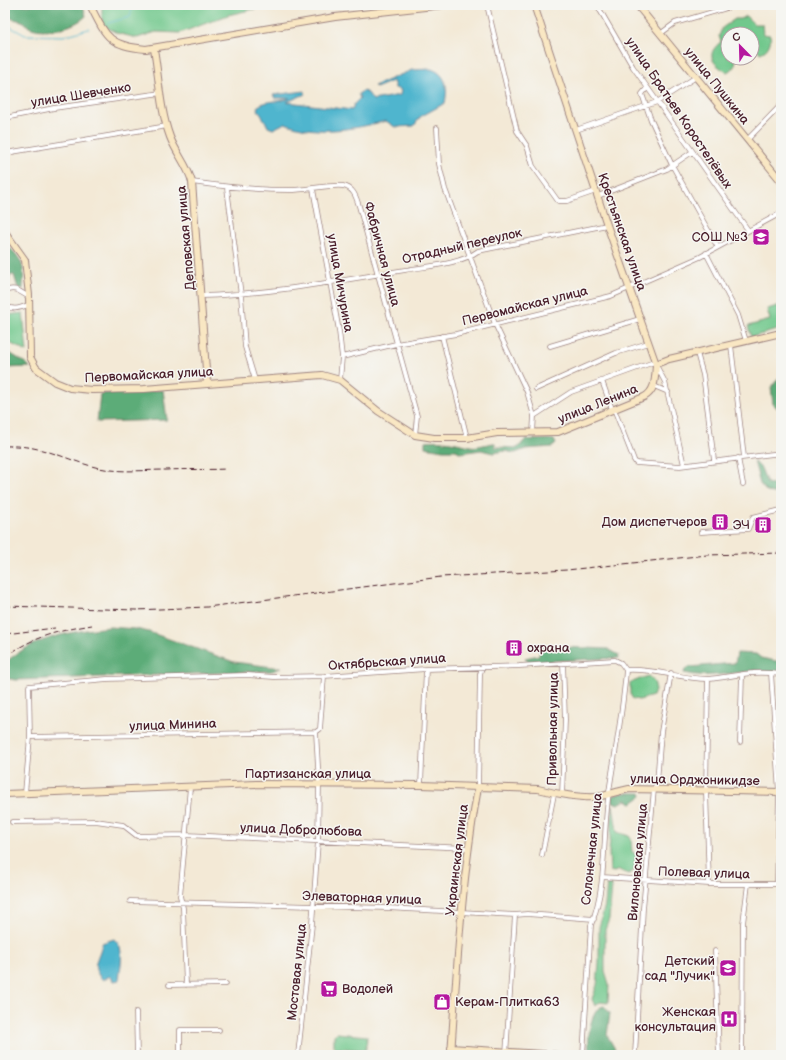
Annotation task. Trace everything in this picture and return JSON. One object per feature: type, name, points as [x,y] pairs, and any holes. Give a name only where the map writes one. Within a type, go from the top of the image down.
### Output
[{"type":"street","points":[[90,5],[103,30],[119,45],[128,48],[154,49],[334,17],[443,5]]},
{"type":"street","points":[[487,5],[517,131],[527,146],[533,166],[558,201],[567,201],[597,194],[668,169],[692,152]]},
{"type":"street","name":"Крестьянская улица","points":[[534,5],[606,225],[630,289],[655,363],[663,375],[684,465]]},
{"type":"street","name":"улица Братьев Коростелёвых","points":[[597,5],[632,67],[748,230]]},
{"type":"street","name":"улица Пушкина","points":[[637,5],[781,181]]},
{"type":"street","points":[[660,34],[675,23],[730,7],[748,5]]},
{"type":"street","name":"Деповская улица","points":[[154,49],[167,126],[174,145],[190,173],[192,182],[202,296],[207,383]]},
{"type":"street","points":[[576,130],[657,102],[696,77]]},
{"type":"street","points":[[647,88],[642,94],[651,120],[672,165],[718,246]]},
{"type":"street","name":"улица Шевченко","points":[[5,118],[54,108],[161,93]]},
{"type":"street","points":[[747,140],[781,105]]},
{"type":"street","points":[[5,169],[6,153],[167,126]]},
{"type":"street","points":[[437,128],[439,164],[445,189],[495,324],[527,392],[534,416],[533,434]]},
{"type":"street","name":"Фабричная улица","points":[[192,182],[227,188],[313,189],[342,186],[351,189],[358,201],[416,416],[415,435]]},
{"type":"street","points":[[227,188],[241,295],[245,347],[255,380]]},
{"type":"street","name":"улица Мичурина","points":[[313,189],[339,331],[342,357],[340,380]]},
{"type":"street","name":"Первомайская улица","points":[[342,357],[396,344],[442,336],[495,324],[611,296],[630,289],[706,253],[781,213]]},
{"type":"street","name":"Отрадный переулок","points":[[202,296],[241,295],[329,283],[470,257],[478,251],[606,225]]},
{"type":"street","name":"Первомайская улица","points":[[5,232],[26,260],[29,297],[30,357],[36,368],[55,382],[70,388],[92,390],[144,389],[322,375],[340,380]]},
{"type":"street","points":[[706,253],[738,314],[746,341]]},
{"type":"street","points":[[5,290],[11,288],[16,289],[29,297]]},
{"type":"street","points":[[5,305],[9,308],[15,309],[28,305]]},
{"type":"street","points":[[550,346],[640,319]]},
{"type":"street","points":[[534,416],[571,392],[655,363],[781,333]]},
{"type":"street","points":[[442,336],[467,438]]},
{"type":"street","points":[[536,389],[616,353],[648,344]]},
{"type":"street","points":[[731,345],[744,457]]},
{"type":"street","points":[[697,353],[703,375],[714,460]]},
{"type":"street","name":"улица Ленина","points":[[340,380],[378,411],[415,435],[434,438],[467,438],[497,433],[533,434],[558,432],[647,396],[654,386],[655,363]]},
{"type":"street","points":[[602,381],[636,463],[656,466],[684,465],[714,460],[781,453]]},
{"type":"street","points":[[654,386],[668,393]]},
{"type":"street","points":[[738,458],[743,484]]},
{"type":"street","points":[[701,532],[748,529],[753,516],[781,510]]},
{"type":"street","name":"Октябрьская улица","points":[[30,737],[29,686],[107,679],[247,675],[274,677],[324,676],[426,668],[482,668],[494,666],[615,660],[621,663],[626,670]]},
{"type":"street","name":"Привольная улица","points":[[562,795],[565,720],[563,663]]},
{"type":"street","points":[[421,786],[426,668]]},
{"type":"street","name":"Украинская улица","points":[[451,1052],[467,848],[478,788],[480,674],[482,668]]},
{"type":"street","points":[[626,670],[640,669],[671,673],[682,677],[708,679],[753,673],[781,674]]},
{"type":"street","name":"Солонечная улица","points":[[583,1055],[591,925],[594,919],[602,877],[609,792],[624,701],[626,670]]},
{"type":"street","name":"Вилоновская улица","points":[[635,1055],[646,881],[654,789],[657,782],[661,732],[671,673]]},
{"type":"street","points":[[771,673],[780,792],[779,884]]},
{"type":"street","points":[[740,742],[742,675]]},
{"type":"street","name":"Мостовая улица","points":[[298,1055],[318,841],[319,784],[316,732],[320,729],[322,720],[324,676]]},
{"type":"street","points":[[708,679],[706,791],[709,884]]},
{"type":"street","name":"улица Минина","points":[[30,737],[316,732]]},
{"type":"street","points":[[25,794],[30,737]]},
{"type":"street","name":"Партизанская улица","points":[[5,794],[319,784],[538,789],[562,795],[602,796],[609,792]]},
{"type":"street","points":[[186,985],[180,896],[190,787]]},
{"type":"street","name":"улица Орджоникидзе","points":[[609,792],[629,789],[780,792]]},
{"type":"street","points":[[542,855],[554,794]]},
{"type":"street","name":"улица Добролюбова","points":[[12,822],[96,821],[124,826],[135,836],[186,835],[467,848]]},
{"type":"street","name":"Полевая улица","points":[[602,877],[709,884],[779,884]]},
{"type":"street","points":[[742,1055],[743,923],[748,884]]},
{"type":"street","name":"Элеваторная улица","points":[[130,901],[313,906],[515,915],[527,914],[594,919]]},
{"type":"street","points":[[506,1054],[515,915]]},
{"type":"street","points":[[715,950],[719,1055]]},
{"type":"street","points":[[169,985],[226,984]]},
{"type":"street","points":[[136,1012],[136,1055]]},
{"type":"street","points":[[180,1055],[180,1030],[219,1030]]},
{"type":"street","points":[[451,1052],[558,1055]]},
{"type":"green space","points":[[5,5],[83,5],[86,16],[67,27],[43,30],[29,27],[24,22],[12,19],[5,13]]},
{"type":"green space","points":[[102,5],[272,5],[228,15],[180,33],[156,32],[137,38],[117,33],[102,25]]},
{"type":"green space","points":[[746,16],[754,24],[762,24],[763,34],[770,35],[770,43],[763,52],[760,53],[760,26],[725,26],[735,19],[740,19]]},
{"type":"green space","points":[[720,43],[720,66],[735,67],[727,72],[717,66],[712,58],[713,51]]},
{"type":"green space","points":[[10,248],[21,262],[24,277],[23,289],[18,288],[14,275],[10,275],[9,282],[5,284],[5,250]]},
{"type":"green space","points":[[781,305],[781,329],[751,337],[748,326],[770,320],[767,309]]},
{"type":"green space","points":[[23,313],[27,352],[8,342],[6,315]]},
{"type":"green space","points":[[5,350],[27,364],[30,367],[5,368]]},
{"type":"green space","points":[[781,375],[781,412],[773,404],[771,388]]},
{"type":"green space","points":[[163,390],[167,420],[97,422],[100,394]]},
{"type":"green space","points":[[526,439],[551,439],[554,440],[556,444],[552,447],[526,449],[515,453],[505,451],[493,453],[481,450],[461,453],[456,450],[443,450],[425,447],[425,441],[436,441],[473,446],[495,443],[495,447],[518,448]]},
{"type":"green space","points":[[754,461],[761,468],[767,483],[781,488],[781,494],[767,492],[760,484]]},
{"type":"green space","points":[[110,627],[136,629],[149,632],[234,662],[281,668],[272,671],[15,680],[5,678],[5,663],[28,647],[41,641],[68,633]]},
{"type":"green space","points":[[541,646],[608,649],[619,655],[618,658],[528,662],[525,658],[539,655]]},
{"type":"green space","points":[[737,653],[756,654],[761,658],[781,662],[781,672],[756,671],[711,675],[693,675],[684,673],[685,669],[690,667],[735,663]]},
{"type":"green space","points":[[648,676],[653,680],[655,685],[653,696],[639,700],[633,699],[630,694],[630,683]]},
{"type":"green space","points":[[621,793],[641,793],[642,796],[632,803],[626,800],[618,804],[613,802],[612,796]]},
{"type":"green space","points":[[613,805],[617,832],[629,836],[631,839],[632,852],[636,854],[634,871],[628,874],[619,870],[614,872],[610,871],[609,852]]},
{"type":"green space","points":[[611,882],[612,887],[609,919],[605,930],[605,971],[609,984],[608,1003],[600,1002],[595,1006],[592,999],[597,985],[599,963],[599,927],[605,905],[607,884]]},
{"type":"green space","points":[[604,1006],[610,1013],[607,1035],[615,1049],[613,1052],[589,1051],[590,1025],[595,1012]]},
{"type":"green space","points":[[337,1033],[367,1036],[366,1050],[334,1048],[334,1035]]},
{"type":"water","points":[[431,69],[440,74],[445,82],[445,103],[420,117],[414,126],[395,127],[386,121],[348,129],[323,130],[297,127],[285,123],[273,129],[268,127],[257,107],[264,103],[290,98],[275,98],[273,95],[305,91],[305,94],[287,102],[352,110],[354,104],[360,98],[358,94],[363,91],[368,93],[373,100],[400,95],[401,90],[395,88],[393,81],[376,88],[374,86],[412,70]]},
{"type":"water","points":[[114,939],[118,943],[121,953],[119,980],[114,981],[110,976],[103,980],[96,970],[96,962],[102,943]]},
{"type":"waterway","points":[[108,23],[130,17],[133,5]]},
{"type":"waterway","points":[[5,24],[25,35],[63,36],[89,29]]},
{"type":"railway","points":[[5,446],[34,448],[84,464],[111,470],[227,469]]},
{"type":"railway","points":[[5,606],[136,610],[207,607],[441,577],[567,570],[707,555],[781,553]]},
{"type":"railway","points":[[5,658],[14,651],[35,640],[69,629],[92,625]]},
{"type":"railway","points":[[5,634],[55,628]]},
{"type":"place","name":"СОШ №3","points":[[761,237]]},
{"type":"place","name":"Дом диспетчеров","points":[[720,522]]},
{"type":"place","name":"ЭЧ","points":[[763,525]]},
{"type":"place","name":"охрана","points":[[514,648]]},
{"type":"place","name":"Детский сад \"Лучик\"","points":[[728,968]]},
{"type":"place","name":"Водолей","points":[[329,989]]},
{"type":"place","name":"Керам-Плитка63","points":[[442,1002]]},
{"type":"place","name":"Женская консультация","points":[[729,1019]]}]
